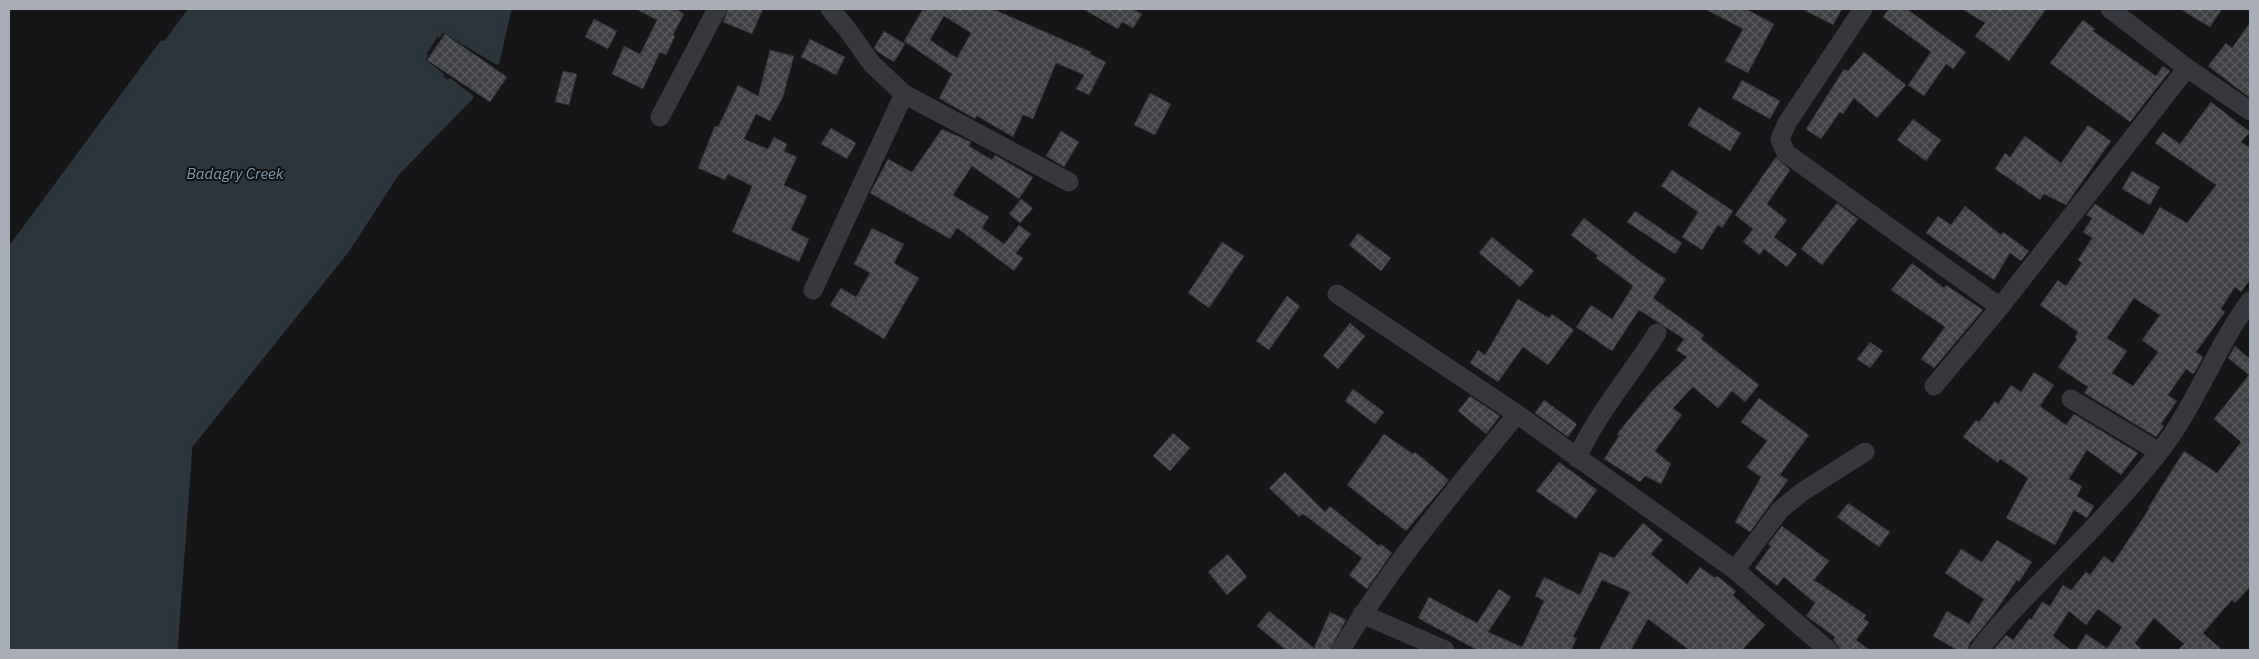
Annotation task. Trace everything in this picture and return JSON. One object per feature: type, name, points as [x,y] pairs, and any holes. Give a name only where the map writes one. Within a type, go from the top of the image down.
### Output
[{"type":"street","points":[[660,117],[717,9]]},
{"type":"street","points":[[830,9],[872,64],[904,94],[1069,182]]},
{"type":"street","points":[[1863,9],[1787,123],[1780,139],[1786,153],[2000,307]]},
{"type":"street","points":[[2112,10],[2187,68],[2250,111]]},
{"type":"street","points":[[1934,386],[2000,307],[2187,68]]},
{"type":"street","points":[[814,290],[904,94]]},
{"type":"street","points":[[1337,294],[1517,414],[1735,570],[1828,650]]},
{"type":"street","points":[[1979,650],[1995,629],[2083,539],[2159,452],[2178,427],[2214,358],[2250,302]]},
{"type":"street","points":[[1576,458],[1608,402],[1640,360],[1657,333]]},
{"type":"street","points":[[2071,399],[2159,452]]},
{"type":"street","points":[[1341,650],[1362,614],[1456,489],[1517,414]]},
{"type":"street","points":[[1735,570],[1780,510],[1802,492],[1865,452]]},
{"type":"street","points":[[1362,614],[1445,650]]},
{"type":"water","name":"Badagry Creek","points":[[188,9],[509,9],[497,62],[442,30],[422,61],[471,97],[397,173],[347,250],[190,446],[175,650],[9,650],[9,250]]},
{"type":"building","points":[[636,9],[676,9],[684,14],[673,35],[675,36],[666,55],[660,52],[643,89],[612,74],[624,46],[640,54],[657,20]]},
{"type":"building","points":[[728,9],[763,9],[752,34],[723,22]]},
{"type":"building","points":[[923,9],[993,9],[1091,52],[1090,54],[1106,62],[1089,95],[1076,89],[1084,75],[1056,63],[1033,119],[1023,115],[1013,137],[977,116],[975,119],[939,98],[952,74],[904,41]],"holes":[[[944,16],[971,33],[957,58],[930,40]]]},
{"type":"building","points":[[1083,9],[1132,9],[1142,14],[1133,28],[1122,22],[1118,29]]},
{"type":"building","points":[[1705,9],[1746,9],[1774,24],[1748,73],[1725,61],[1743,29]]},
{"type":"building","points":[[1802,9],[1842,9],[1833,25]]},
{"type":"building","points":[[1889,9],[1907,9],[1966,52],[1953,69],[1946,64],[1924,96],[1908,85],[1931,52],[1883,17]]},
{"type":"building","points":[[1962,9],[2046,9],[2009,61],[1975,36],[1985,23]]},
{"type":"building","points":[[2180,9],[2222,9],[2210,27]]},
{"type":"building","points":[[594,19],[617,31],[608,49],[585,37]]},
{"type":"building","points":[[2083,20],[2095,29],[2093,31],[2156,76],[2163,66],[2170,71],[2130,122],[2050,63]]},
{"type":"building","points":[[2250,23],[2250,98],[2208,66],[2226,43],[2232,48]]},
{"type":"building","points":[[884,31],[905,44],[894,62],[874,48]]},
{"type":"building","points":[[445,34],[507,77],[490,102],[427,60]]},
{"type":"building","points":[[810,39],[845,57],[836,75],[801,57]]},
{"type":"building","points":[[770,50],[794,56],[783,97],[770,121],[756,114],[744,139],[768,149],[774,137],[787,144],[784,151],[797,157],[784,185],[807,196],[791,230],[809,239],[799,262],[732,232],[752,186],[728,174],[725,180],[698,168],[715,126],[718,127],[738,85],[758,96]]},
{"type":"building","points":[[1864,52],[1906,85],[1877,118],[1854,98],[1843,114],[1840,112],[1821,139],[1806,129],[1844,69],[1848,71]]},
{"type":"building","points":[[563,71],[577,74],[569,105],[555,102]]},
{"type":"building","points":[[1742,80],[1780,101],[1770,119],[1732,98]]},
{"type":"building","points":[[1150,93],[1171,104],[1155,135],[1134,125]]},
{"type":"building","points":[[2211,102],[2250,132],[2241,142],[2250,148],[2250,280],[2241,292],[2235,287],[2221,309],[2225,312],[2196,352],[2203,357],[2195,372],[2193,374],[2186,369],[2168,395],[2177,401],[2161,424],[2164,426],[2156,437],[2084,393],[2088,387],[2058,367],[2077,339],[2075,337],[2078,332],[2040,305],[2058,280],[2066,286],[2082,263],[2078,260],[2092,238],[2083,232],[2092,218],[2086,215],[2095,204],[2143,235],[2160,207],[2187,223],[2216,185],[2155,143],[2163,132],[2180,144]],"holes":[[[2134,298],[2160,315],[2142,340],[2158,352],[2133,386],[2112,373],[2127,351],[2107,338]]]},
{"type":"building","points":[[1699,107],[1741,133],[1730,151],[1688,125]]},
{"type":"building","points":[[1913,119],[1941,140],[1926,161],[1897,140]]},
{"type":"building","points":[[2088,125],[2111,141],[2066,205],[2044,194],[2040,200],[1995,169],[2005,153],[2010,157],[2025,136],[2061,163]]},
{"type":"building","points":[[831,128],[856,143],[847,159],[821,144]]},
{"type":"building","points":[[942,129],[971,142],[969,146],[992,160],[995,155],[1033,177],[1019,199],[972,166],[953,195],[989,217],[982,228],[1004,244],[1019,225],[1031,234],[1016,253],[1023,258],[1014,271],[957,228],[950,239],[870,193],[888,159],[912,172]]},
{"type":"building","points":[[1061,131],[1079,142],[1064,167],[1046,156]]},
{"type":"building","points":[[1776,157],[1790,170],[1767,204],[1787,220],[1774,237],[1797,254],[1787,267],[1764,249],[1760,255],[1743,242],[1753,229],[1735,215]]},
{"type":"building","points":[[1672,170],[1733,211],[1722,228],[1718,225],[1702,250],[1682,237],[1698,212],[1661,186]]},
{"type":"building","points":[[2132,171],[2160,187],[2150,205],[2122,189]]},
{"type":"building","points":[[1021,199],[1033,208],[1020,223],[1009,214]]},
{"type":"building","points":[[1837,203],[1858,219],[1822,265],[1801,249]]},
{"type":"building","points":[[1965,206],[2001,235],[2003,232],[2029,251],[2021,261],[2010,253],[1994,280],[1926,233],[1938,216],[1951,225]]},
{"type":"building","points":[[1635,211],[1682,243],[1675,254],[1627,222]]},
{"type":"building","points":[[1584,218],[1666,279],[1653,298],[1704,335],[1701,339],[1759,385],[1745,402],[1732,391],[1718,408],[1693,387],[1673,408],[1682,415],[1655,451],[1671,464],[1661,484],[1645,476],[1640,482],[1604,459],[1619,436],[1617,434],[1652,391],[1687,357],[1676,350],[1684,339],[1639,310],[1612,351],[1576,327],[1591,305],[1612,319],[1633,286],[1596,258],[1598,256],[1571,235]]},
{"type":"building","points":[[872,228],[904,244],[894,263],[919,278],[884,339],[830,305],[841,288],[856,297],[870,273],[854,264]]},
{"type":"building","points":[[1358,233],[1391,258],[1381,271],[1349,245]]},
{"type":"building","points":[[1492,237],[1534,271],[1520,287],[1479,253]]},
{"type":"building","points":[[1222,242],[1244,256],[1209,308],[1188,293]]},
{"type":"building","points":[[1912,263],[1944,288],[1946,285],[1983,310],[1934,368],[1921,359],[1945,327],[1891,290]]},
{"type":"building","points":[[1287,296],[1300,306],[1269,350],[1256,341]]},
{"type":"building","points":[[1518,299],[1549,318],[1552,314],[1574,330],[1548,365],[1523,347],[1498,382],[1470,363],[1478,350],[1485,355]]},
{"type":"building","points":[[1350,323],[1365,336],[1338,369],[1323,356]]},
{"type":"building","points":[[1870,342],[1883,351],[1870,368],[1857,359]]},
{"type":"building","points":[[2235,346],[2250,359],[2250,587],[2235,603],[2232,600],[2203,633],[2222,650],[2178,650],[2184,644],[2154,618],[2135,643],[2142,650],[2076,650],[2086,634],[2107,648],[2122,627],[2098,609],[2086,625],[2069,611],[2053,636],[2071,650],[1993,650],[2006,635],[2013,640],[2030,618],[2031,620],[2042,602],[2050,606],[2063,585],[2071,590],[2086,572],[2090,575],[2104,556],[2113,563],[2184,451],[2217,473],[2241,442],[2214,419],[2249,375],[2228,358]]},
{"type":"building","points":[[2034,372],[2054,385],[2040,406],[2066,425],[2074,414],[2138,453],[2121,475],[2087,450],[2069,479],[2082,486],[2077,496],[2094,506],[2087,518],[2074,510],[2055,545],[2006,518],[2028,478],[2000,459],[1998,463],[1963,437],[1976,420],[1979,422],[1995,401],[1998,404],[2011,385],[2021,392]]},
{"type":"building","points":[[1353,389],[1384,412],[1375,424],[1345,401]]},
{"type":"building","points":[[1470,396],[1500,416],[1486,434],[1458,411]]},
{"type":"building","points":[[1759,398],[1809,435],[1780,475],[1788,480],[1750,532],[1735,522],[1761,477],[1747,467],[1767,441],[1741,422]]},
{"type":"building","points":[[1544,400],[1577,424],[1568,437],[1535,413]]},
{"type":"building","points":[[1173,433],[1190,448],[1170,471],[1153,456]]},
{"type":"building","points":[[1384,434],[1413,454],[1415,452],[1449,480],[1406,531],[1347,485]]},
{"type":"building","points":[[1559,462],[1597,490],[1576,519],[1536,491]]},
{"type":"building","points":[[1285,472],[1325,512],[1330,506],[1379,546],[1381,544],[1392,553],[1367,589],[1349,575],[1362,558],[1303,514],[1299,517],[1269,488]]},
{"type":"building","points":[[1848,503],[1890,532],[1879,547],[1837,517]]},
{"type":"building","points":[[1643,523],[1663,540],[1651,554],[1687,584],[1700,567],[1715,578],[1717,576],[1736,591],[1733,595],[1765,625],[1742,650],[1689,650],[1648,619],[1631,650],[1599,650],[1630,592],[1602,580],[1573,637],[1577,638],[1571,650],[1477,650],[1418,618],[1429,597],[1477,623],[1499,589],[1511,597],[1488,632],[1522,647],[1544,601],[1535,596],[1544,577],[1580,595],[1600,552],[1614,558]]},
{"type":"building","points":[[1782,526],[1829,561],[1814,580],[1866,615],[1864,619],[1869,622],[1856,640],[1870,650],[1839,650],[1833,640],[1835,637],[1806,616],[1815,603],[1784,577],[1777,586],[1755,568],[1771,546],[1768,544]]},
{"type":"building","points":[[1997,540],[2032,562],[2019,582],[2017,580],[1994,614],[1970,643],[1968,650],[1957,650],[1933,636],[1947,611],[1969,624],[1984,599],[1945,573],[1961,549],[1982,562]]},
{"type":"building","points":[[1228,554],[1247,577],[1227,595],[1208,572]]},
{"type":"building","points":[[1269,611],[1314,648],[1330,612],[1346,620],[1330,650],[1286,650],[1257,626]]},
{"type":"waterway","points":[[439,35],[442,29],[497,62],[509,9]]},
{"type":"waterway","points":[[9,250],[162,43]]},
{"type":"waterway","points":[[425,56],[422,60],[441,75]]},
{"type":"waterway","points":[[175,650],[190,446],[347,250],[397,173],[471,97],[450,81]]}]
